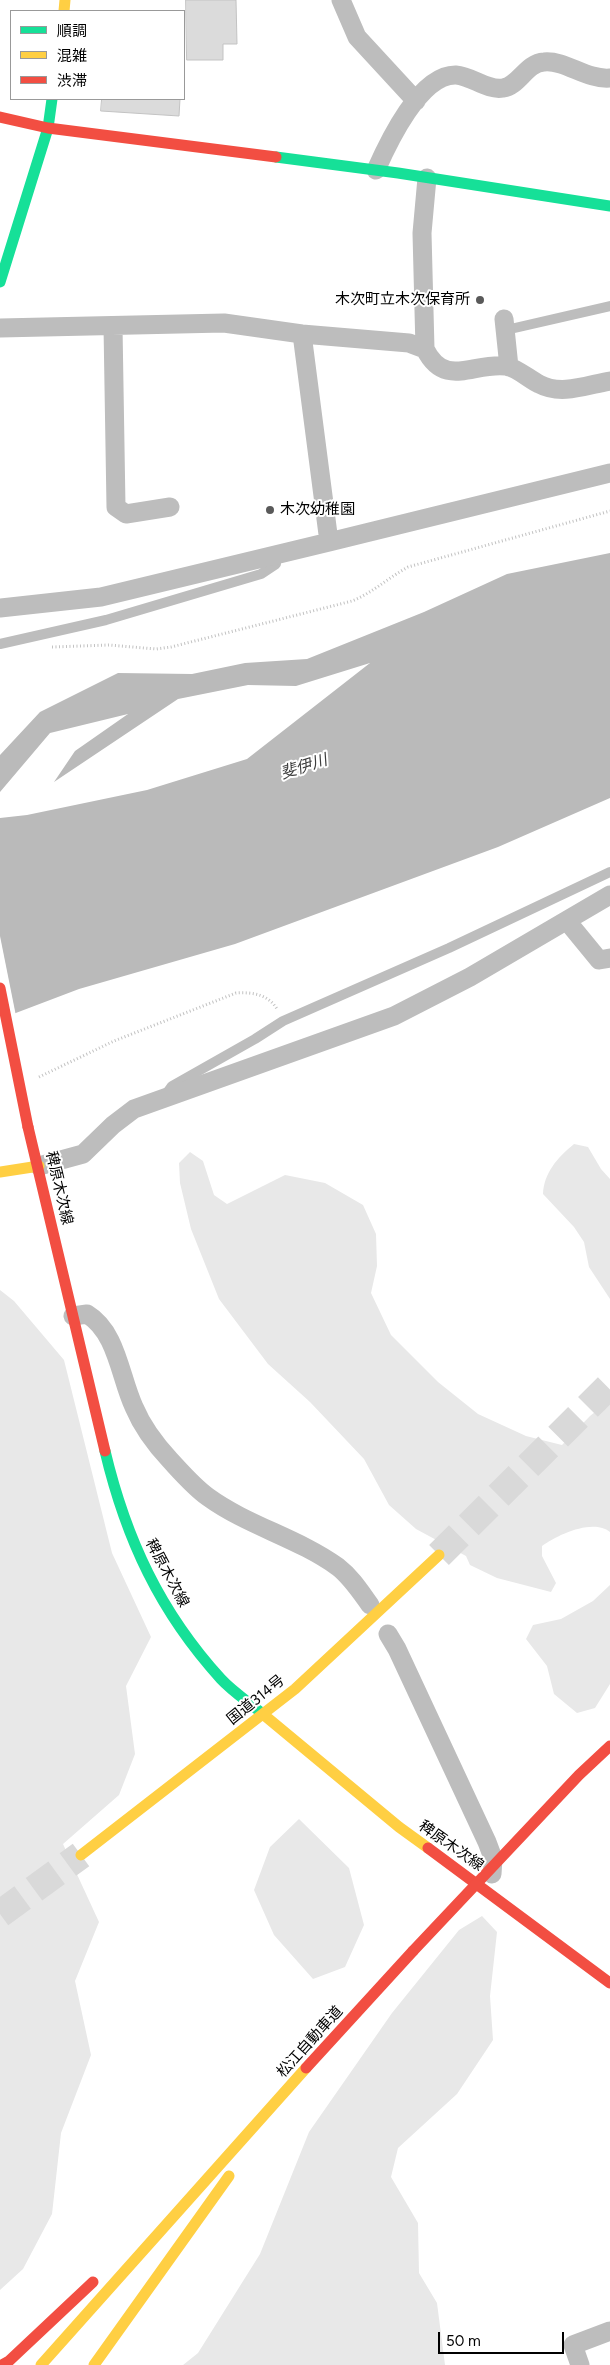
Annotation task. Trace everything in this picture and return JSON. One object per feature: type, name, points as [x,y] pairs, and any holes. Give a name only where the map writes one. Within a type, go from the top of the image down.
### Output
[{"type":"main road","points":[[0,282],[48,128],[52,100]]},
{"type":"main road","points":[[0,117],[48,128],[376,170],[610,206]]},
{"type":"main road","name":"稗原木次線","points":[[0,988],[28,1127],[39,1166],[113,1484],[127,1528],[143,1565],[166,1608],[187,1638],[222,1680],[263,1715],[399,1827],[485,1888],[610,1983]]},
{"type":"main road","points":[[0,1172],[39,1166]]},
{"type":"main road","name":"国道314号","points":[[81,1855],[295,1689],[439,1555]]},
{"type":"main road","name":"松江自動車道","points":[[41,2365],[226,2155],[579,1775],[610,1746]]},
{"type":"main road","points":[[94,2365],[298,2078]]},
{"type":"main road","points":[[132,2244],[226,2155]]},
{"type":"main road","points":[[2,2365],[9,2361],[103,2272]]},
{"type":"street","points":[[341,0],[357,37],[416,101]]},
{"type":"street","points":[[376,170],[395,132],[416,101],[427,88],[444,77],[462,76],[493,88],[501,89],[511,85],[537,63],[552,62],[591,76],[610,78]]},
{"type":"street","points":[[427,178],[422,233],[425,349],[434,364],[445,371],[509,367],[553,390],[567,390],[610,380]]},
{"type":"street","points":[[0,328],[224,322],[302,334],[409,343],[425,349]]},
{"type":"street","points":[[505,325],[509,367]]},
{"type":"street","points":[[112,326],[116,507],[126,514],[170,507]]},
{"type":"street","points":[[302,334],[328,542]]},
{"type":"street","points":[[0,608],[101,597],[276,556],[610,473]]},
{"type":"street","points":[[39,1166],[83,1154],[134,1109],[394,1016],[470,977],[610,895]]},
{"type":"street","points":[[567,921],[599,960],[610,958]]},
{"type":"street","points":[[73,1316],[87,1314],[100,1325],[108,1338],[134,1408],[168,1458],[190,1481],[208,1497],[308,1549],[338,1568],[370,1604]]},
{"type":"street","points":[[388,1634],[422,1701],[493,1858],[494,1871],[485,1888]]},
{"type":"street","points":[[580,2365],[573,2345],[610,2332]]},
{"type":"lane","points":[[505,325],[610,306]]},
{"type":"lane","points":[[0,644],[106,620],[261,574],[276,564],[276,556]]},
{"type":"lane","points":[[167,1097],[172,1086],[256,1039],[283,1021],[448,948],[610,872]]},
{"type":"path","points":[[49,648],[109,646],[156,649],[190,642],[352,601],[370,594],[389,578],[408,567],[610,511]]},
{"type":"path","points":[[38,1078],[114,1041],[236,994],[253,993],[268,999],[283,1021]]},
{"type":"shaded area","points":[[574,1144],[588,1147],[601,1169],[610,1179],[610,1299],[589,1267],[584,1242],[574,1227],[543,1194],[546,1179],[552,1166]]},
{"type":"shaded area","points":[[190,1152],[203,1161],[214,1195],[227,1204],[285,1175],[325,1183],[363,1205],[376,1234],[377,1266],[371,1293],[391,1335],[438,1382],[478,1414],[526,1436],[562,1445],[590,1416],[610,1400],[610,1532],[603,1528],[585,1527],[566,1533],[542,1546],[542,1556],[556,1583],[551,1592],[497,1578],[470,1565],[466,1556],[416,1529],[389,1505],[364,1459],[310,1402],[268,1364],[219,1299],[191,1229],[180,1183],[179,1163]]},
{"type":"shaded area","points":[[0,1290],[14,1301],[64,1360],[112,1553],[151,1637],[126,1686],[135,1754],[119,1795],[63,1844],[99,1922],[75,1981],[91,2055],[61,2133],[52,2214],[23,2269],[0,2290]]},
{"type":"shaded area","points":[[610,1585],[610,1684],[595,1708],[577,1713],[554,1694],[547,1666],[526,1639],[533,1625],[561,1619],[593,1601]]},
{"type":"shaded area","points":[[299,1819],[349,1868],[364,1925],[345,1967],[313,1979],[274,1935],[254,1890],[270,1847]]},
{"type":"shaded area","points":[[482,1916],[497,1932],[490,1996],[493,2040],[457,2094],[398,2148],[391,2177],[418,2223],[419,2273],[437,2303],[445,2365],[183,2365],[198,2353],[260,2254],[309,2132],[392,2013],[459,1930]]},
{"type":"water","name":"斐伊川","points":[[610,553],[610,798],[498,847],[235,944],[79,989],[0,1019],[0,818],[27,815],[147,790],[247,759],[370,663],[296,686],[248,685],[178,699],[54,782],[75,751],[128,714],[50,733],[0,792],[0,755],[40,712],[118,673],[192,674],[245,663],[307,659],[424,612],[507,574]]},
{"type":"pier","points":[[0,936],[16,1016],[0,1022]]},
{"type":"building","points":[[186,0],[236,0],[237,44],[223,44],[223,60],[187,60]]},
{"type":"building","points":[[102,100],[180,100],[179,116],[101,111]]},
{"type":"tunnel","points":[[439,1555],[610,1385]]},
{"type":"tunnel","points":[[0,1914],[81,1855]]},
{"type":"traffic: fast","points":[[0,282],[48,128],[52,100]]},
{"type":"traffic: fast","points":[[276,157],[398,173],[610,206]]},
{"type":"traffic: fast","points":[[105,1451],[123,1514],[148,1573],[163,1601],[199,1654],[221,1679],[264,1715]]},
{"type":"traffic: slow","points":[[64,10],[65,0]]},
{"type":"traffic: slow","points":[[0,1172],[39,1166]]},
{"type":"traffic: slow","points":[[81,1855],[295,1689],[439,1555]]},
{"type":"traffic: slow","points":[[264,1715],[399,1827],[428,1848]]},
{"type":"traffic: slow","points":[[41,2365],[306,2068]]},
{"type":"traffic: slow","points":[[94,2365],[229,2176]]},
{"type":"traffic: jam","points":[[0,117],[48,128],[276,157]]},
{"type":"traffic: jam","points":[[0,988],[28,1127]]},
{"type":"traffic: jam","points":[[28,1127],[105,1451]]},
{"type":"traffic: jam","points":[[413,1951],[579,1775],[610,1746]]},
{"type":"traffic: jam","points":[[428,1848],[610,1983]]},
{"type":"traffic: jam","points":[[306,2068],[413,1951]]},
{"type":"traffic: jam","points":[[2,2365],[9,2361],[93,2282]]},
{"type":"place","name":"木次町立木次保育所","points":[[480,300]]},
{"type":"place","name":"木次幼稚園","points":[[270,510]]}]
